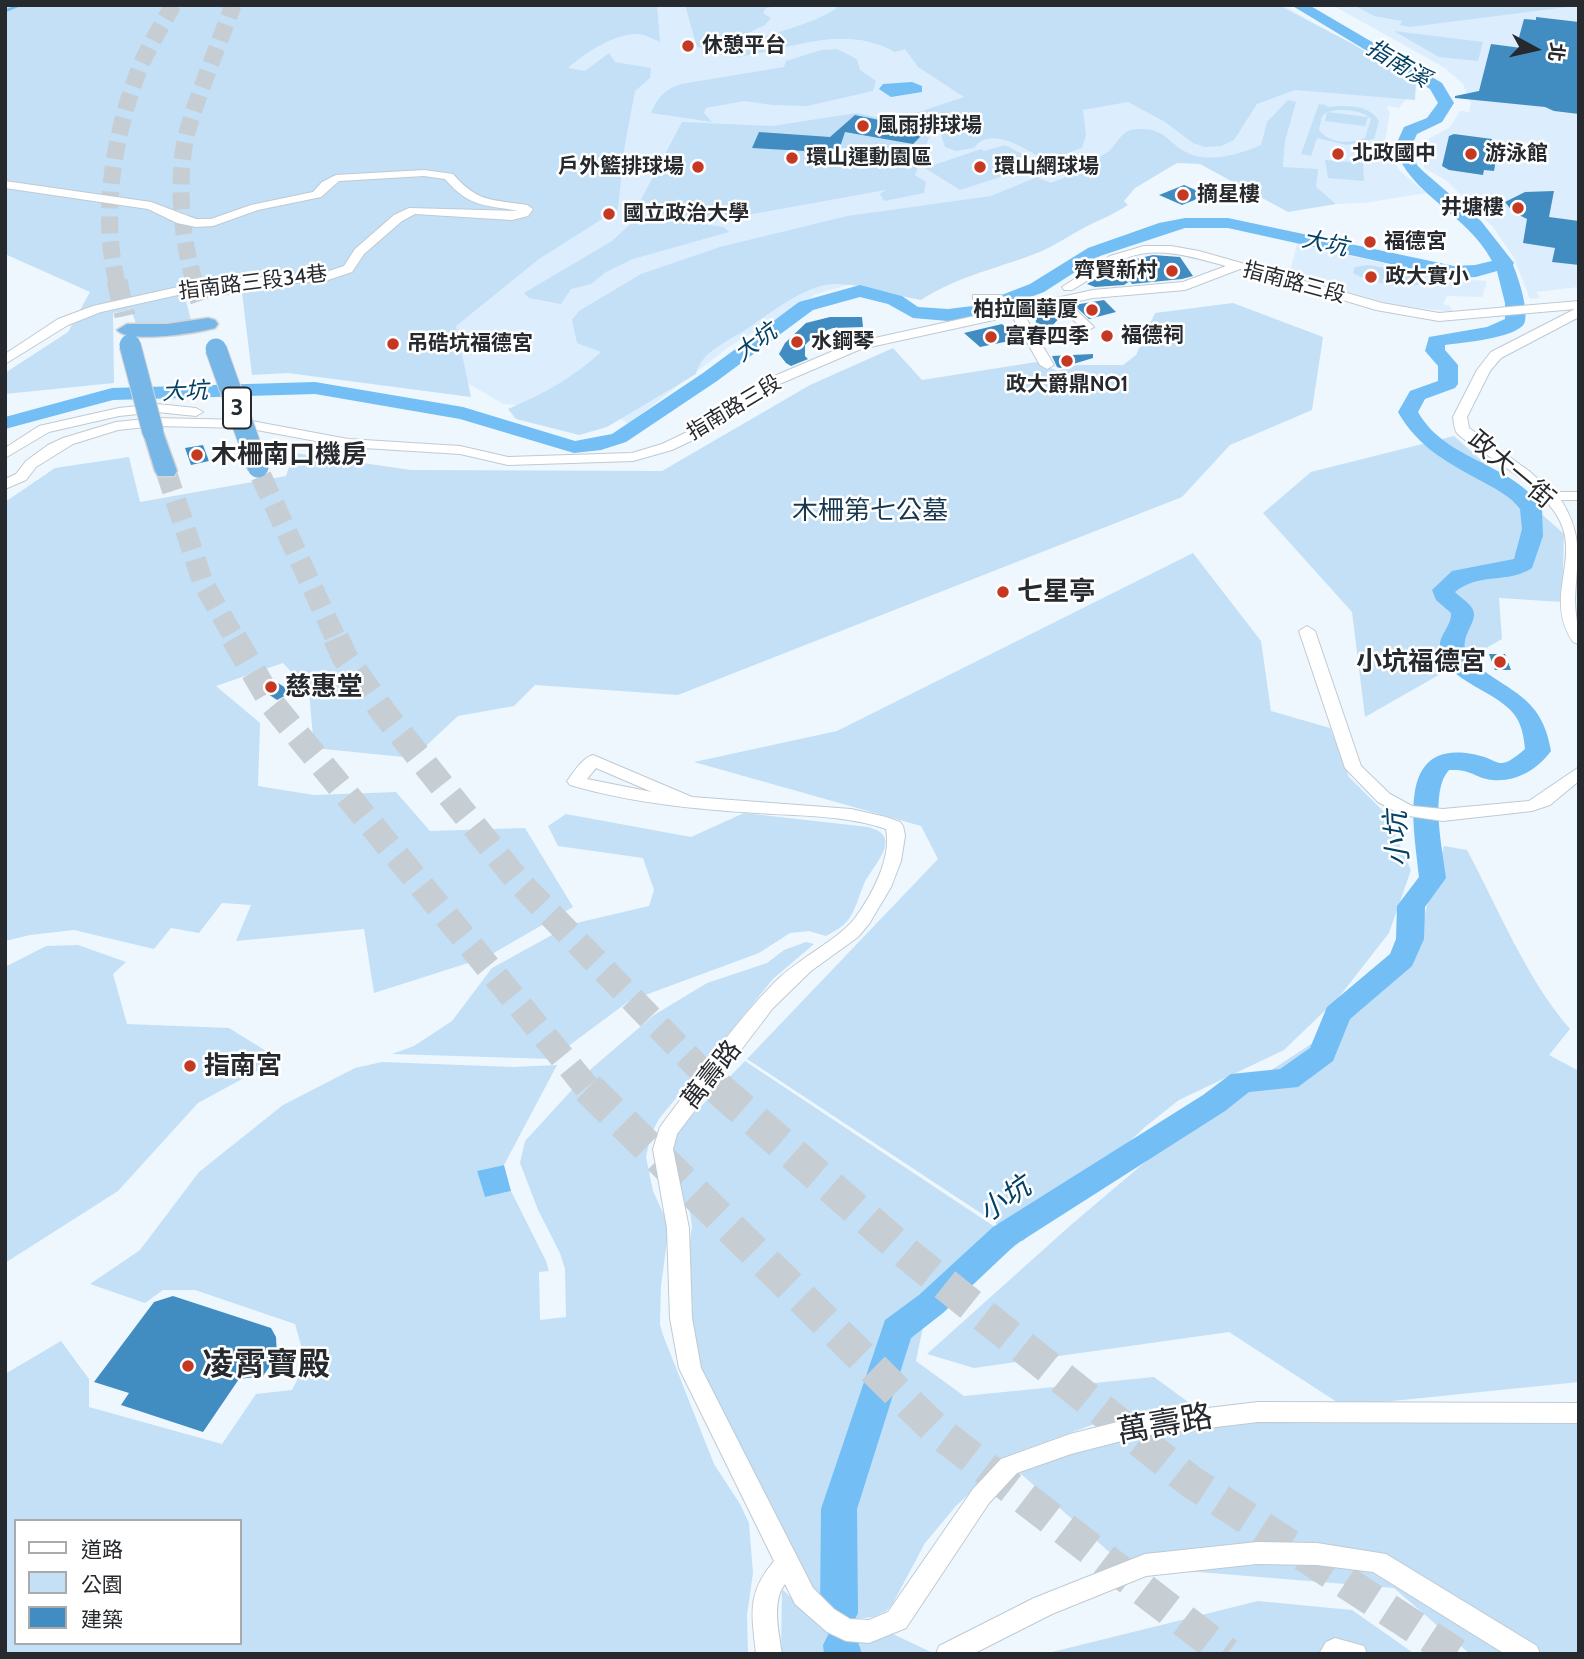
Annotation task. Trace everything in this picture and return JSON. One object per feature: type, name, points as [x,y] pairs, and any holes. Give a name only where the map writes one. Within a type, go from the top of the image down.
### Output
[{"type":"highway","name":"3","points":[[202,305],[259,471]]},
{"type":"highway","points":[[166,471],[127,331],[167,330],[208,324]]},
{"type":"street","name":"指南路三段34巷","points":[[5,184],[151,206],[181,220],[196,223],[213,222],[255,207],[317,195],[326,184],[336,178],[424,173],[449,176],[464,194],[473,199],[527,209],[524,214],[512,216],[413,210],[398,218],[359,252],[348,269],[325,277],[205,285],[97,309],[63,323],[5,360]]},
{"type":"street","points":[[1069,287],[1125,255],[1143,250],[1187,253],[1239,265]]},
{"type":"street","name":"指南路三段","points":[[5,485],[21,477],[31,464],[68,440],[129,424],[155,422],[246,424],[325,440],[460,450],[508,461],[633,457],[667,447],[692,435],[770,383],[857,346],[1110,292],[1185,286],[1239,265],[1393,310],[1439,317],[1579,305]]},
{"type":"street","points":[[977,298],[997,298],[1013,311],[1047,365]]},
{"type":"street","points":[[1061,302],[1088,327],[1077,332]]},
{"type":"street","name":"政大一街","points":[[1579,312],[1496,355],[1484,370],[1460,417],[1462,430],[1515,468],[1547,496],[1560,509],[1573,532],[1568,609],[1572,631],[1579,639]]},
{"type":"street","points":[[5,454],[44,429],[119,412],[157,408],[256,415],[370,445]]},
{"type":"street","points":[[1547,496],[1579,496]]},
{"type":"street","points":[[1307,631],[1353,768],[1384,798],[1416,813],[1443,815],[1532,806],[1544,801],[1579,772]]},
{"type":"street","name":"萬壽路","points":[[688,802],[593,760],[576,781],[636,796],[688,802],[860,814],[894,826],[898,836],[895,857],[861,923],[804,966],[760,1012],[667,1132],[663,1149],[678,1228],[681,1318],[690,1368],[804,1596],[830,1624],[854,1632],[881,1630],[897,1620],[981,1496],[1009,1466],[1070,1444],[1141,1426],[1258,1412],[1579,1413]]},
{"type":"street","points":[[948,1654],[1043,1606],[1145,1565],[1258,1553],[1317,1554],[1377,1562],[1528,1654]]},
{"type":"street","points":[[769,1654],[765,1617],[768,1587],[787,1564]]},
{"type":"street","points":[[1331,1654],[1335,1650],[1355,1654]]},
{"type":"shaded area","name":"國立政治大學","points":[[264,5],[1283,5],[1418,84],[1399,108],[1387,106],[1390,113],[1385,141],[1399,170],[1426,193],[1364,203],[1336,204],[1283,167],[1285,142],[1277,169],[1181,156],[859,282],[816,294],[729,347],[628,424],[575,383],[529,406],[503,404],[406,347]]},
{"type":"shaded area","points":[[1332,5],[1579,5],[1579,287],[1536,292],[1540,298],[1530,299],[1514,258],[1493,227],[1447,181],[1424,168],[1423,151],[1428,139],[1450,127],[1460,111],[1469,112],[1471,103],[1463,84],[1445,68]]},
{"type":"shaded area","name":"政大實小","points":[[1297,244],[1455,279],[1487,281],[1482,297],[1447,296],[1443,304],[1450,306],[1453,312],[1393,305],[1289,275]]},
{"type":"green space","points":[[5,5],[657,5],[660,42],[644,35],[624,36],[593,49],[568,68],[585,71],[609,53],[615,62],[651,68],[650,78],[635,91],[624,150],[618,209],[539,259],[456,326],[471,397],[288,373],[252,375],[242,293],[186,301],[191,320],[137,326],[131,310],[113,313],[114,383],[5,394],[5,373],[68,332],[90,292],[5,254]]},
{"type":"green space","points":[[685,5],[781,5],[766,8],[763,13],[771,18],[765,25],[714,49],[697,47]]},
{"type":"green space","points":[[837,5],[1278,5],[1353,44],[1416,83],[1415,100],[1295,90],[1257,104],[1234,140],[1221,146],[1205,147],[1193,143],[1165,122],[1128,102],[1083,110],[1086,135],[1082,148],[1047,161],[1020,146],[1000,139],[981,141],[974,148],[956,151],[945,147],[940,132],[932,130],[915,175],[926,182],[924,193],[884,201],[880,194],[886,190],[708,222],[636,209],[682,122],[772,126],[857,113],[898,122],[889,115],[907,116],[964,97],[918,67],[905,49],[895,52],[875,44],[836,39],[737,57],[730,51],[823,16],[836,9]]},
{"type":"green space","points":[[1354,5],[1575,6],[1410,27],[1400,25],[1402,21],[1374,16]]},
{"type":"green space","points":[[1394,31],[1483,42],[1478,61],[1439,57]]},
{"type":"green space","points":[[837,49],[857,59],[860,70],[876,81],[873,91],[807,106],[744,101],[706,108],[704,113],[712,122],[651,113],[662,95],[681,84],[784,67],[786,61],[821,50]]},
{"type":"green space","points":[[1288,100],[1296,102],[1285,141],[1283,167],[1318,169],[1316,187],[1336,204],[1288,212],[1200,164],[1177,163],[1135,188],[1124,201],[1128,205],[1116,212],[1042,251],[965,278],[921,300],[847,284],[824,285],[799,295],[714,349],[703,360],[696,374],[607,427],[579,435],[516,419],[508,409],[557,385],[601,352],[577,343],[572,320],[579,311],[641,274],[720,247],[847,216],[991,196],[1037,177],[1051,183],[1070,175],[1059,170],[1106,153],[1125,133],[1133,129],[1155,131],[1194,156],[1214,157],[1244,152],[1261,145],[1267,122]]},
{"type":"green space","points":[[1319,104],[1363,109],[1375,115],[1379,121],[1374,139],[1347,145],[1317,138],[1311,156],[1301,154]],"holes":[[[1327,112],[1325,121],[1365,126],[1368,117],[1328,112],[1359,112],[1367,116],[1371,119],[1365,138],[1340,142],[1324,135],[1319,130],[1322,116]]]},
{"type":"green space","name":"環山網球場","points":[[1005,145],[1041,164],[960,190],[925,168],[981,149],[984,151]]},
{"type":"green space","points":[[1325,160],[1363,163],[1364,181],[1328,178]]},
{"type":"green space","points":[[640,215],[724,227],[729,232],[633,259],[606,272],[591,284],[571,289],[561,304],[529,298],[524,293],[612,241]]},
{"type":"green space","points":[[1368,265],[1417,273],[1426,281],[1401,286],[1368,280],[1353,273],[1355,267]]},
{"type":"green space","name":"木柵第七公墓","points":[[1233,303],[1323,337],[1312,410],[1230,445],[1182,497],[678,695],[535,685],[514,706],[458,716],[413,758],[314,748],[309,691],[283,663],[216,686],[260,723],[258,786],[314,795],[396,792],[430,831],[525,828],[573,907],[487,957],[374,993],[364,929],[236,941],[251,905],[222,903],[199,933],[171,928],[154,949],[74,930],[5,941],[5,502],[55,468],[129,457],[140,502],[286,476],[294,453],[411,470],[662,471],[810,385],[893,348],[922,380],[1036,362],[1058,371],[1077,365],[1123,365],[1136,355],[1155,313]]},
{"type":"green space","points":[[1454,436],[1564,534],[1562,602],[1499,598],[1502,639],[1365,717],[1352,612],[1263,513],[1311,472]]},
{"type":"green space","points":[[1193,553],[1261,641],[1271,711],[1330,728],[1349,777],[1385,813],[1411,870],[1389,933],[1339,997],[1284,1050],[1179,1100],[1145,1127],[1023,1241],[747,1059],[938,859],[921,826],[694,762],[837,731]]},
{"type":"green space","points":[[744,813],[868,827],[879,831],[884,837],[883,852],[864,884],[853,912],[843,925],[826,936],[809,931],[790,933],[759,953],[629,1001],[551,1059],[392,1054],[414,1046],[452,1021],[492,968],[572,924],[649,906],[654,890],[643,858],[558,846],[548,826],[566,814],[691,837]]},
{"type":"green space","points":[[1444,846],[1467,850],[1540,989],[1570,1029],[1549,1055],[1579,1071],[1579,1382],[1343,1406],[1229,1332],[974,1368],[927,1354],[1072,1224],[1196,1119],[1339,1026],[1413,955]]},
{"type":"green space","points":[[806,942],[814,944],[773,979],[659,1119],[651,1134],[646,1157],[653,1191],[669,1226],[661,1286],[660,1324],[663,1335],[714,1464],[749,1523],[753,1573],[747,1615],[748,1654],[5,1654],[5,1374],[61,1341],[89,1379],[89,1407],[222,1444],[256,1394],[292,1390],[306,1363],[295,1324],[195,1290],[163,1290],[145,1303],[90,1284],[140,1250],[199,1172],[283,1105],[355,1068],[382,1062],[513,1067],[557,1065],[504,1165],[477,1171],[485,1197],[511,1191],[546,1261],[549,1271],[539,1272],[540,1320],[566,1317],[565,1269],[520,1163],[525,1141],[592,1068],[654,1015],[707,983],[767,963],[784,950]]},
{"type":"green space","points":[[78,945],[126,962],[113,974],[127,1024],[229,1028],[279,1059],[198,1103],[118,1191],[5,1263],[5,967],[46,946]]},
{"type":"green space","points":[[745,1061],[1019,1243],[925,1317],[916,1361],[964,1396],[1154,1377],[1195,1407],[1138,1412],[1103,1421],[1020,1451],[1004,1460],[956,1506],[925,1543],[892,1605],[873,1617],[856,1619],[829,1610],[808,1584],[736,1449],[691,1343],[683,1295],[692,1226],[690,1213],[674,1182],[672,1136]]},
{"type":"green space","points":[[1579,1417],[1579,1654],[1470,1654],[1394,1588],[1125,1566],[1020,1473],[1053,1458],[1120,1435],[1238,1421]]},
{"type":"green space","points":[[782,1589],[834,1638],[863,1640],[893,1634],[935,1654],[781,1654]]},
{"type":"green space","points":[[1258,1601],[1352,1610],[1412,1652],[1044,1654]]},
{"type":"water","points":[[912,82],[922,86],[922,92],[891,97],[879,89],[883,84]]},
{"type":"water","points":[[504,1165],[511,1191],[485,1197],[477,1171]]},
{"type":"building","points":[[1536,17],[1579,22],[1579,114],[1554,111],[1545,107],[1455,98],[1479,91],[1491,44],[1529,49],[1518,41],[1524,19],[1536,20]]},
{"type":"building","points":[[855,115],[889,122],[885,126],[924,133],[913,144],[845,132],[838,153],[752,148],[759,132],[830,137]]},
{"type":"building","name":"游泳館","points":[[1454,134],[1492,139],[1491,142],[1499,143],[1494,171],[1484,170],[1483,175],[1449,170],[1442,166],[1449,136]]},
{"type":"building","name":"摘星樓","points":[[1184,185],[1207,195],[1182,205],[1159,195]]},
{"type":"building","points":[[1554,191],[1549,217],[1579,221],[1579,265],[1552,262],[1555,248],[1523,243],[1527,219],[1513,212],[1505,202],[1525,192]]},
{"type":"building","name":"齊賢新村","points":[[1153,255],[1180,257],[1193,276],[1132,284],[1130,281],[1124,285],[1095,287],[1087,284],[1123,262]]},
{"type":"building","name":"柏拉圖華厦","points":[[1104,300],[1116,312],[1089,319],[1074,305]]},
{"type":"building","points":[[1057,309],[1063,314],[1052,326],[1039,329],[1033,314]]},
{"type":"building","name":"水鋼琴","points":[[830,317],[862,317],[863,327],[833,328],[816,334],[805,345],[805,356],[808,359],[791,366],[786,363],[779,354],[785,343],[806,323]]},
{"type":"building","name":"富春四季","points":[[1002,324],[1019,339],[980,347],[964,333]]},
{"type":"building","name":"政大爵鼎NO1","points":[[1093,354],[1093,358],[1060,368],[1052,356]]},
{"type":"building","name":"木柵南口機房","points":[[203,445],[209,461],[191,465],[185,448]]},
{"type":"building","name":"小坑福德宮","points":[[1489,654],[1505,654],[1511,670],[1495,670]]},
{"type":"building","name":"慈惠堂","points":[[264,674],[292,692],[277,700],[250,682]]},
{"type":"building","name":"凌霄寶殿","points":[[173,1296],[271,1328],[276,1337],[277,1356],[263,1376],[239,1379],[203,1432],[121,1405],[129,1393],[94,1382],[154,1302]]},
{"type":"waterway","points":[[5,11],[20,5]]},
{"type":"waterway","name":"指南溪","points":[[1298,5],[1436,86],[1446,103],[1433,122],[1410,131],[1403,147],[1408,163],[1418,176],[1475,225],[1503,264]]},
{"type":"waterway","name":"大坑","points":[[5,423],[112,394],[315,388],[463,413],[574,447],[601,444],[619,438],[710,377],[806,306],[860,291],[895,300],[913,312],[948,315],[977,311],[1037,288],[1094,252],[1165,227],[1185,223],[1228,223],[1454,272],[1476,271],[1503,264]]},
{"type":"waterway","name":"小坑","points":[[839,1613],[839,1509],[897,1330],[931,1304],[1004,1236],[1214,1103],[1242,1082],[1287,1079],[1323,1054],[1337,1014],[1402,959],[1410,939],[1411,906],[1433,878],[1425,806],[1432,773],[1442,763],[1469,761],[1493,772],[1516,770],[1538,751],[1532,725],[1524,710],[1458,661],[1452,650],[1453,636],[1463,618],[1462,611],[1444,595],[1443,590],[1460,576],[1518,567],[1524,563],[1532,536],[1531,509],[1526,501],[1502,484],[1436,446],[1415,425],[1408,412],[1417,395],[1448,384],[1448,365],[1435,351],[1436,341],[1492,332],[1515,322],[1511,285],[1503,264]]},
{"type":"waterway","name":"小坑","points":[[842,1645],[843,1654]]},
{"type":"tunnel","points":[[117,283],[110,229],[112,174],[117,146],[140,67],[173,5]]},
{"type":"tunnel","points":[[195,283],[183,228],[181,188],[184,150],[197,101],[233,5]]},
{"type":"tunnel","points":[[117,281],[125,316]]},
{"type":"tunnel","points":[[194,281],[202,305]]},
{"type":"tunnel","points":[[166,471],[203,583],[235,639]]},
{"type":"tunnel","points":[[261,476],[336,639]]},
{"type":"tunnel","points":[[234,638],[273,705],[589,1090]]},
{"type":"tunnel","points":[[336,638],[344,656],[384,713],[518,881],[718,1088]]},
{"type":"tunnel","points":[[588,1088],[936,1430],[1227,1654]]},
{"type":"tunnel","points":[[718,1088],[906,1253],[1190,1481],[1456,1654]]},
{"type":"place","name":"休憩平台","points":[[688,46]]},
{"type":"place","name":"風雨排球場","points":[[863,126]]},
{"type":"place","name":"北政國中","points":[[1338,154]]},
{"type":"place","name":"游泳館","points":[[1471,154]]},
{"type":"place","name":"環山運動園區","points":[[792,158]]},
{"type":"place","name":"戶外籃排球場","points":[[698,167]]},
{"type":"place","name":"環山網球場","points":[[980,167]]},
{"type":"place","name":"摘星樓","points":[[1183,195]]},
{"type":"place","name":"井塘樓","points":[[1518,208]]},
{"type":"place","name":"國立政治大學","points":[[609,214]]},
{"type":"place","name":"福德宮","points":[[1370,242]]},
{"type":"place","name":"齊賢新村","points":[[1172,271]]},
{"type":"place","name":"政大實小","points":[[1371,277]]},
{"type":"place","name":"柏拉圖華厦","points":[[1092,310]]},
{"type":"place","name":"福德祠","points":[[1107,336]]},
{"type":"place","name":"富春四季","points":[[991,337]]},
{"type":"place","name":"水鋼琴","points":[[797,342]]},
{"type":"place","name":"吊硞坑福德宮","points":[[393,344]]},
{"type":"place","name":"政大爵鼎NO1","points":[[1067,361]]},
{"type":"place","name":"木柵南口機房","points":[[197,455]]},
{"type":"place","name":"七星亭","points":[[1003,592]]},
{"type":"place","name":"小坑福德宮","points":[[1500,662]]},
{"type":"place","name":"慈惠堂","points":[[271,687]]},
{"type":"place","name":"指南宮","points":[[190,1066]]},
{"type":"place","name":"凌霄寶殿","points":[[188,1366]]}]
